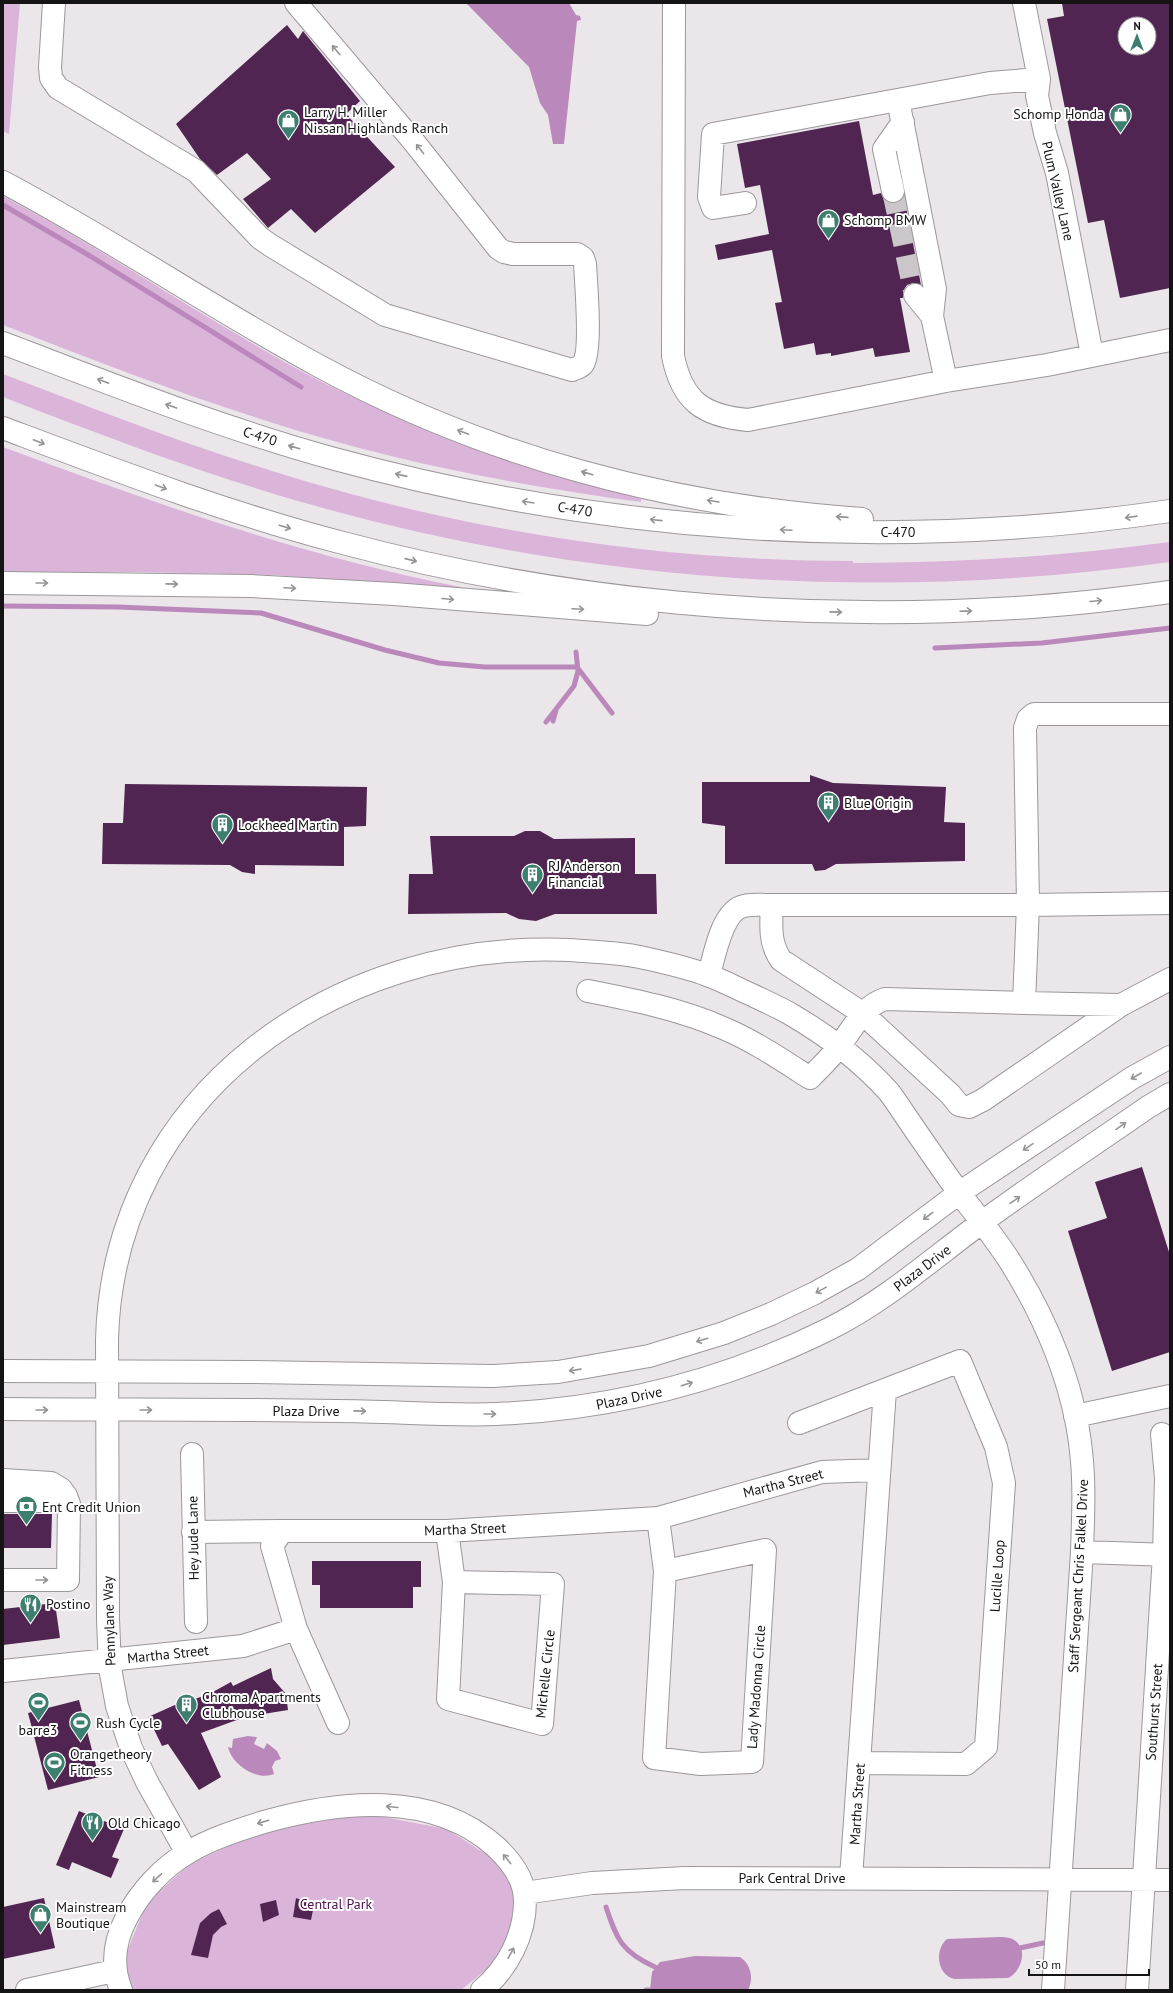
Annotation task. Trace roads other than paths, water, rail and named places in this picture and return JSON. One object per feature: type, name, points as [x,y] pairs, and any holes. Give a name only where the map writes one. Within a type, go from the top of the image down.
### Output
[{"type":"main road","points":[[54,3],[50,67],[51,78],[58,88],[196,172],[260,238],[270,245],[386,315],[572,370],[579,368],[583,363],[588,345],[585,264],[583,258],[577,254],[514,254],[504,252],[490,240],[444,180],[296,3]]},
{"type":"main road","points":[[674,3],[672,356],[676,372],[685,392],[702,407],[718,416],[748,420],[946,381],[1047,365],[1170,340]]},
{"type":"main road","name":"Plum Valley Lane","points":[[1024,3],[1039,79],[1038,96],[1040,111],[1057,173],[1092,355]]},
{"type":"main road","points":[[745,203],[713,208],[709,198],[713,134],[990,83],[1039,79]]},
{"type":"main road","points":[[898,100],[935,289],[932,316],[946,381]]},
{"type":"main road","points":[[893,191],[884,149],[903,122]]},
{"type":"main road","points":[[3,182],[81,226],[276,342],[337,376],[447,426],[552,463],[682,496],[801,514],[920,521],[1051,516],[1091,521]]},
{"type":"main road","points":[[915,295],[932,316]]},
{"type":"main road","name":"C-470","points":[[3,343],[160,403],[286,445],[402,476],[482,494],[543,504],[683,523],[824,532],[974,530],[1091,521],[1170,511]]},
{"type":"main road","points":[[3,428],[208,504],[298,531],[397,557],[483,575],[576,591],[700,605],[798,610],[892,612],[1001,609],[1096,601],[1170,592]]},
{"type":"main road","points":[[3,583],[252,586],[394,594],[741,621],[798,610]]},
{"type":"main road","points":[[1024,1003],[1028,905],[1025,728],[1028,719],[1034,714],[1170,714]]},
{"type":"main road","points":[[709,975],[723,929],[730,915],[736,909],[743,906],[1028,905],[1170,902]]},
{"type":"main road","points":[[772,905],[771,932],[774,951],[781,960],[862,1013],[959,1105],[969,1107],[983,1100],[1121,1005],[1170,979]]},
{"type":"main road","name":"Pennylane Way","points":[[187,1853],[144,1777],[128,1741],[115,1698],[110,1660],[108,1612],[107,1371],[109,1306],[115,1269],[124,1231],[133,1205],[170,1138],[212,1085],[232,1065],[278,1030],[331,999],[356,988],[415,967],[473,954],[509,950],[596,952],[636,956],[709,975]]},
{"type":"main road","name":"Staff Sergeant Chris Falkel Drive","points":[[709,975],[789,1013],[840,1046],[888,1092],[959,1193],[983,1222],[1012,1265],[1042,1320],[1057,1355],[1075,1416],[1083,1473],[1082,1552],[1053,1990]]},
{"type":"main road","points":[[588,991],[656,1004],[692,1015],[748,1040],[810,1078],[840,1046],[862,1013],[885,999],[1121,1005]]},
{"type":"main road","points":[[3,1371],[493,1376],[558,1372],[649,1356],[724,1333],[771,1314],[815,1293],[858,1269],[959,1193],[1132,1078],[1170,1057]]},
{"type":"main road","name":"Plaza Drive","points":[[3,1409],[338,1411],[494,1414],[570,1409],[658,1393],[737,1369],[787,1349],[833,1327],[878,1301],[983,1222],[1148,1107],[1170,1094]]},
{"type":"main road","name":"Lucille Loop","points":[[799,1423],[960,1361],[996,1447],[1004,1482],[986,1747],[966,1764],[860,1763]]},
{"type":"main road","points":[[879,1470],[885,1390]]},
{"type":"main road","points":[[1075,1416],[1170,1396]]},
{"type":"main road","name":"Southurst Street","points":[[1137,1990],[1167,1555],[1168,1478],[1162,1434]]},
{"type":"main road","name":"Hey Jude Lane","points":[[192,1454],[192,1532],[196,1622]]},
{"type":"main road","name":"Martha Street","points":[[192,1532],[447,1531],[658,1518],[822,1472],[879,1470],[852,1878]]},
{"type":"main road","points":[[3,1480],[51,1483],[61,1489],[67,1500],[68,1580],[3,1580]]},
{"type":"main road","points":[[3,1492],[49,1493],[67,1500]]},
{"type":"main road","points":[[3,1500],[67,1500]]},
{"type":"main road","name":"Lady Madonna Circle","points":[[658,1518],[665,1571],[654,1758],[701,1764],[752,1762],[765,1550],[665,1571]]},
{"type":"main road","points":[[282,1531],[272,1546],[296,1629],[338,1723]]},
{"type":"main road","name":"Michelle Circle","points":[[447,1531],[454,1582],[448,1699],[542,1724],[553,1584],[454,1582]]},
{"type":"main road","points":[[1082,1552],[1167,1555]]},
{"type":"main road","name":"Martha Street","points":[[3,1671],[243,1646],[296,1629]]},
{"type":"main road","points":[[27,1990],[118,1980],[119,1935],[130,1911],[154,1880],[187,1853],[236,1831],[307,1811],[357,1805],[412,1809],[447,1817],[486,1838],[513,1867],[525,1893],[524,1921],[517,1942],[495,1977],[482,1990]]},
{"type":"main road","name":"Park Central Drive","points":[[525,1893],[626,1880],[718,1878],[1170,1880]]},
{"type":"waterway","points":[[3,205],[90,256],[301,387]]},
{"type":"waterway","points":[[3,606],[118,607],[261,613],[385,650],[439,663],[485,667],[577,667],[612,713]]},
{"type":"waterway","points":[[935,648],[1042,643],[1170,628]]},
{"type":"waterway","points":[[546,722],[574,686],[578,671],[576,652]]},
{"type":"waterway","points":[[553,721],[556,710]]},
{"type":"waterway","points":[[606,1907],[622,1944],[635,1956],[655,1967]]},
{"type":"waterway","points":[[1020,1948],[1043,1943]]},
{"type":"tunnel","points":[[893,191],[915,295]]},
{"type":"place","name":"Schomp Honda","points":[[1120,134]]},
{"type":"place","name":"Larry H. Miller Nissan Highlands Ranch","points":[[289,140]]},
{"type":"place","name":"Schomp BMW","points":[[829,240]]},
{"type":"place","name":"Blue Origin","points":[[828,822]]},
{"type":"place","name":"Lockheed Martin","points":[[223,844]]},
{"type":"place","name":"RJ Anderson Financial","points":[[533,894]]},
{"type":"place","name":"Ent Credit Union","points":[[27,1526]]},
{"type":"place","name":"Postino","points":[[30,1624]]},
{"type":"place","name":"barre3","points":[[38,1722]]},
{"type":"place","name":"Chroma Apartments Clubhouse","points":[[187,1724]]},
{"type":"place","name":"Rush Cycle","points":[[81,1742]]},
{"type":"place","name":"Orangetheory Fitness","points":[[55,1782]]},
{"type":"place","name":"Old Chicago","points":[[92,1842]]},
{"type":"place","name":"Mainstream Boutique","points":[[41,1934]]},
{"type":"park label","name":"Central Park","points":[[336,1904]]}]
